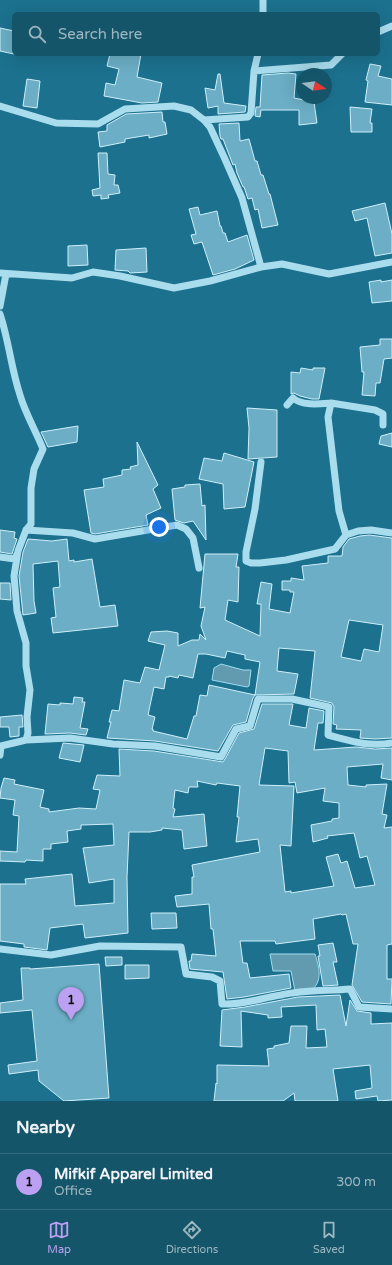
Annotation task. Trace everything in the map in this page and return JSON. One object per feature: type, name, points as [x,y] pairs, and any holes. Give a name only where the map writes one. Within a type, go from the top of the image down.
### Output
[{"type":"street","points":[[263,0],[263,12]]},
{"type":"street","points":[[380,31],[392,26]]},
{"type":"street","points":[[204,120],[248,117],[251,113],[254,71],[258,56]]},
{"type":"street","points":[[254,71],[331,65],[340,56]]},
{"type":"street","points":[[0,106],[56,123],[98,124],[125,109],[174,106],[191,110],[204,120],[210,127],[216,139],[242,198],[261,267]]},
{"type":"street","points":[[0,306],[3,274],[72,278],[92,272],[120,276],[174,288],[210,281],[261,267],[282,264],[329,274],[392,262]]},
{"type":"street","points":[[0,314],[6,331],[20,396],[43,449],[34,469],[31,524],[26,530],[15,559],[0,557]]},
{"type":"street","points":[[287,405],[293,398],[298,402],[316,404],[331,403],[375,410],[383,414],[383,425]]},
{"type":"street","points":[[331,403],[328,417],[339,511],[346,535]]},
{"type":"street","points":[[261,462],[255,509],[246,552],[246,561],[251,563],[260,563],[286,560],[335,548],[346,535],[358,531],[371,530],[392,533]]},
{"type":"street","points":[[26,530],[73,533],[95,540],[177,525],[186,529],[193,538],[199,568]]},
{"type":"street","points":[[18,552],[14,576],[17,611],[26,643],[26,666],[30,690],[27,717],[28,733],[26,740]]},
{"type":"street","points":[[0,755],[2,746],[26,740],[70,738],[113,744],[155,746],[221,757],[236,729],[250,726],[258,699],[292,699],[329,706],[328,735],[366,745],[380,745],[392,742]]},
{"type":"street","points":[[0,949],[50,955],[100,946],[181,947],[186,974],[212,977],[220,981],[222,1004],[234,1005],[281,994],[350,989],[359,1007],[392,1010]]},
{"type":"water","points":[[221,664],[243,670],[251,670],[249,686],[247,687],[212,680],[214,668]]},
{"type":"water","points":[[270,954],[315,954],[319,973],[318,982],[312,990],[295,991],[291,971],[273,971]]},
{"type":"building","points":[[0,28],[12,31],[12,54],[0,51]]},
{"type":"building","points":[[110,56],[141,56],[137,77],[162,83],[158,102],[142,103],[104,96],[106,83],[115,85],[119,69],[107,66]]},
{"type":"building","points":[[370,64],[381,66],[378,76],[392,79],[392,105],[365,102],[368,81],[366,80]]},
{"type":"building","points":[[288,73],[296,74],[294,98],[296,98],[296,104],[314,104],[317,123],[299,125],[299,110],[261,110],[260,117],[255,116],[256,107],[260,107],[262,75]]},
{"type":"building","points":[[218,74],[220,74],[224,103],[246,106],[245,112],[218,114],[218,106],[208,108],[205,88],[215,90]]},
{"type":"building","points":[[27,79],[40,81],[37,108],[23,106]]},
{"type":"building","points":[[350,107],[372,109],[370,123],[372,123],[372,132],[351,132]]},
{"type":"building","points":[[162,112],[163,122],[165,122],[167,134],[149,138],[149,135],[125,139],[125,142],[100,147],[98,132],[107,131],[107,125],[126,114]]},
{"type":"building","points":[[239,123],[240,141],[249,139],[255,161],[257,161],[261,175],[263,175],[270,194],[278,225],[262,228],[258,209],[255,210],[252,198],[248,199],[237,173],[235,164],[233,165],[223,139],[221,139],[219,124]]},
{"type":"building","points":[[98,153],[107,153],[108,174],[115,175],[114,185],[118,185],[120,193],[108,195],[109,198],[101,199],[101,195],[93,196],[92,190],[100,188]]},
{"type":"building","points":[[385,203],[392,234],[392,253],[375,256],[367,218],[355,221],[352,211]]},
{"type":"building","points":[[198,207],[200,215],[217,211],[220,226],[223,233],[225,233],[228,242],[247,235],[254,260],[235,269],[213,275],[202,242],[194,244],[191,235],[196,234],[189,209]]},
{"type":"building","points":[[87,245],[88,265],[68,266],[68,246]]},
{"type":"building","points":[[146,248],[147,272],[130,273],[128,271],[115,270],[116,250]]},
{"type":"building","points":[[381,280],[381,282],[392,280],[392,301],[372,303],[369,282]]},
{"type":"building","points":[[380,339],[392,339],[392,358],[384,359],[380,383],[376,383],[375,396],[362,395],[364,372],[362,372],[360,347],[380,345]]},
{"type":"building","points":[[301,368],[313,370],[313,368],[325,368],[319,399],[312,399],[294,393],[291,394],[291,372],[300,373]]},
{"type":"building","points":[[247,408],[277,410],[277,457],[248,459],[249,428]]},
{"type":"building","points":[[78,426],[77,442],[48,447],[41,432]]},
{"type":"building","points":[[392,433],[392,447],[379,444],[381,436]]},
{"type":"building","points":[[137,442],[158,485],[153,489],[161,508],[146,515],[148,525],[95,534],[91,533],[84,490],[104,487],[103,479],[122,475],[122,470],[131,469],[130,467],[138,465]]},
{"type":"building","points":[[224,453],[254,462],[245,507],[224,509],[223,484],[199,479],[204,458],[222,461]]},
{"type":"building","points":[[200,484],[202,506],[205,505],[206,540],[193,521],[184,523],[175,520],[172,489],[185,487],[185,485]]},
{"type":"building","points":[[0,530],[15,532],[14,538],[17,539],[12,554],[0,552]]},
{"type":"building","points":[[369,535],[392,538],[392,738],[360,738],[361,730],[336,729],[337,725],[333,724],[334,707],[332,703],[310,698],[315,651],[279,648],[277,671],[298,674],[294,694],[255,695],[246,722],[233,725],[218,751],[155,741],[107,738],[112,710],[119,711],[124,680],[140,683],[145,667],[159,670],[165,645],[148,641],[151,632],[167,631],[178,633],[178,646],[192,640],[199,640],[200,634],[206,640],[201,626],[205,607],[200,608],[205,554],[238,554],[236,567],[239,567],[238,602],[228,600],[225,620],[260,636],[261,604],[257,604],[261,582],[272,584],[269,609],[290,613],[294,592],[290,592],[290,590],[282,590],[282,581],[291,581],[291,578],[304,580],[302,566],[328,563],[328,556],[342,556],[343,547],[349,539]],"holes":[[[349,620],[383,625],[379,652],[364,649],[361,661],[341,657]],[[227,651],[245,655],[245,659],[260,662],[255,695],[209,685],[207,696],[200,695],[196,716],[194,716],[187,739],[153,731],[152,729],[155,717],[148,715],[154,687],[164,689],[166,677],[169,676],[178,678],[179,675],[193,678],[198,654],[225,658]]]},
{"type":"building","points":[[28,539],[52,541],[67,539],[69,561],[74,560],[74,562],[92,559],[100,607],[115,605],[118,626],[53,633],[51,618],[56,617],[53,588],[60,587],[58,561],[33,564],[34,601],[36,613],[23,615],[19,576],[23,552]]},
{"type":"building","points":[[0,583],[10,583],[11,600],[0,599]]},
{"type":"building","points":[[74,697],[83,698],[82,702],[85,702],[80,728],[88,729],[86,735],[70,733],[45,734],[48,704],[73,704]]},
{"type":"building","points":[[262,704],[293,704],[289,725],[306,728],[309,708],[324,711],[323,723],[318,723],[314,750],[356,747],[375,749],[392,748],[392,780],[381,778],[383,764],[347,767],[348,785],[366,787],[366,785],[387,784],[382,814],[387,815],[384,828],[392,827],[392,944],[387,945],[387,979],[392,979],[391,1004],[362,1002],[352,985],[358,944],[353,944],[346,914],[313,919],[315,939],[276,944],[275,941],[240,941],[243,963],[247,963],[250,978],[289,974],[291,988],[227,999],[223,972],[190,969],[189,961],[191,961],[192,954],[216,956],[213,929],[211,929],[209,904],[177,907],[175,896],[192,894],[192,877],[194,877],[192,865],[260,852],[258,839],[236,842],[239,817],[237,817],[240,786],[217,783],[216,785],[197,781],[198,787],[189,787],[188,793],[175,790],[173,808],[175,809],[173,817],[204,814],[207,846],[184,849],[182,830],[162,828],[162,830],[150,832],[129,832],[127,877],[128,933],[85,938],[83,924],[50,928],[47,950],[24,947],[24,944],[0,941],[0,884],[26,884],[25,879],[72,874],[75,906],[114,903],[114,879],[89,883],[83,848],[114,845],[113,824],[81,825],[81,829],[67,831],[68,842],[51,844],[51,849],[43,849],[43,861],[0,861],[0,851],[17,852],[19,816],[13,815],[15,800],[0,798],[4,778],[15,780],[14,784],[44,790],[40,807],[49,809],[49,812],[79,808],[96,809],[100,790],[93,789],[97,775],[120,776],[119,749],[154,751],[223,762],[239,733],[254,729]],"holes":[[[265,748],[288,751],[289,783],[295,782],[297,793],[325,788],[323,801],[339,803],[339,818],[332,819],[332,821],[311,825],[313,842],[328,838],[327,836],[354,833],[360,858],[367,856],[375,885],[355,888],[347,861],[341,863],[338,854],[326,857],[334,886],[291,893],[291,891],[285,892],[280,845],[291,846],[294,786],[259,785]]]},
{"type":"building","points":[[22,715],[23,727],[19,727],[19,736],[10,737],[9,727],[0,727],[0,717]]},
{"type":"building","points":[[63,743],[84,745],[80,762],[59,758]]},
{"type":"building","points":[[151,913],[176,913],[177,928],[152,929]]},
{"type":"building","points":[[333,943],[337,962],[333,962],[338,985],[323,986],[318,956],[320,956],[318,945]]},
{"type":"building","points":[[105,957],[122,957],[122,965],[106,966]]},
{"type":"building","points":[[99,964],[109,1098],[64,1101],[39,1081],[38,1070],[9,1074],[8,1065],[37,1061],[32,1010],[0,1013],[0,1003],[23,1000],[21,968],[30,969]]},
{"type":"building","points":[[125,965],[149,965],[149,978],[125,979]]},
{"type":"building","points":[[340,995],[346,1026],[350,1000],[357,1011],[371,1013],[371,1024],[392,1023],[392,1100],[378,1101],[377,1096],[356,1099],[355,1091],[372,1088],[370,1065],[333,1069],[338,1101],[295,1101],[294,1093],[283,1101],[214,1101],[216,1083],[217,1084],[217,1065],[269,1066],[267,1049],[289,1043],[291,1026],[307,1026],[306,1048],[327,1047],[325,1029],[317,1030],[316,1005],[281,1007],[282,1017],[268,1018],[268,1015],[241,1011],[242,1047],[220,1046],[222,1010],[298,997]]},
{"type":"place","name":"Mifkif Apparel Limited","points":[[71,1020]]}]
